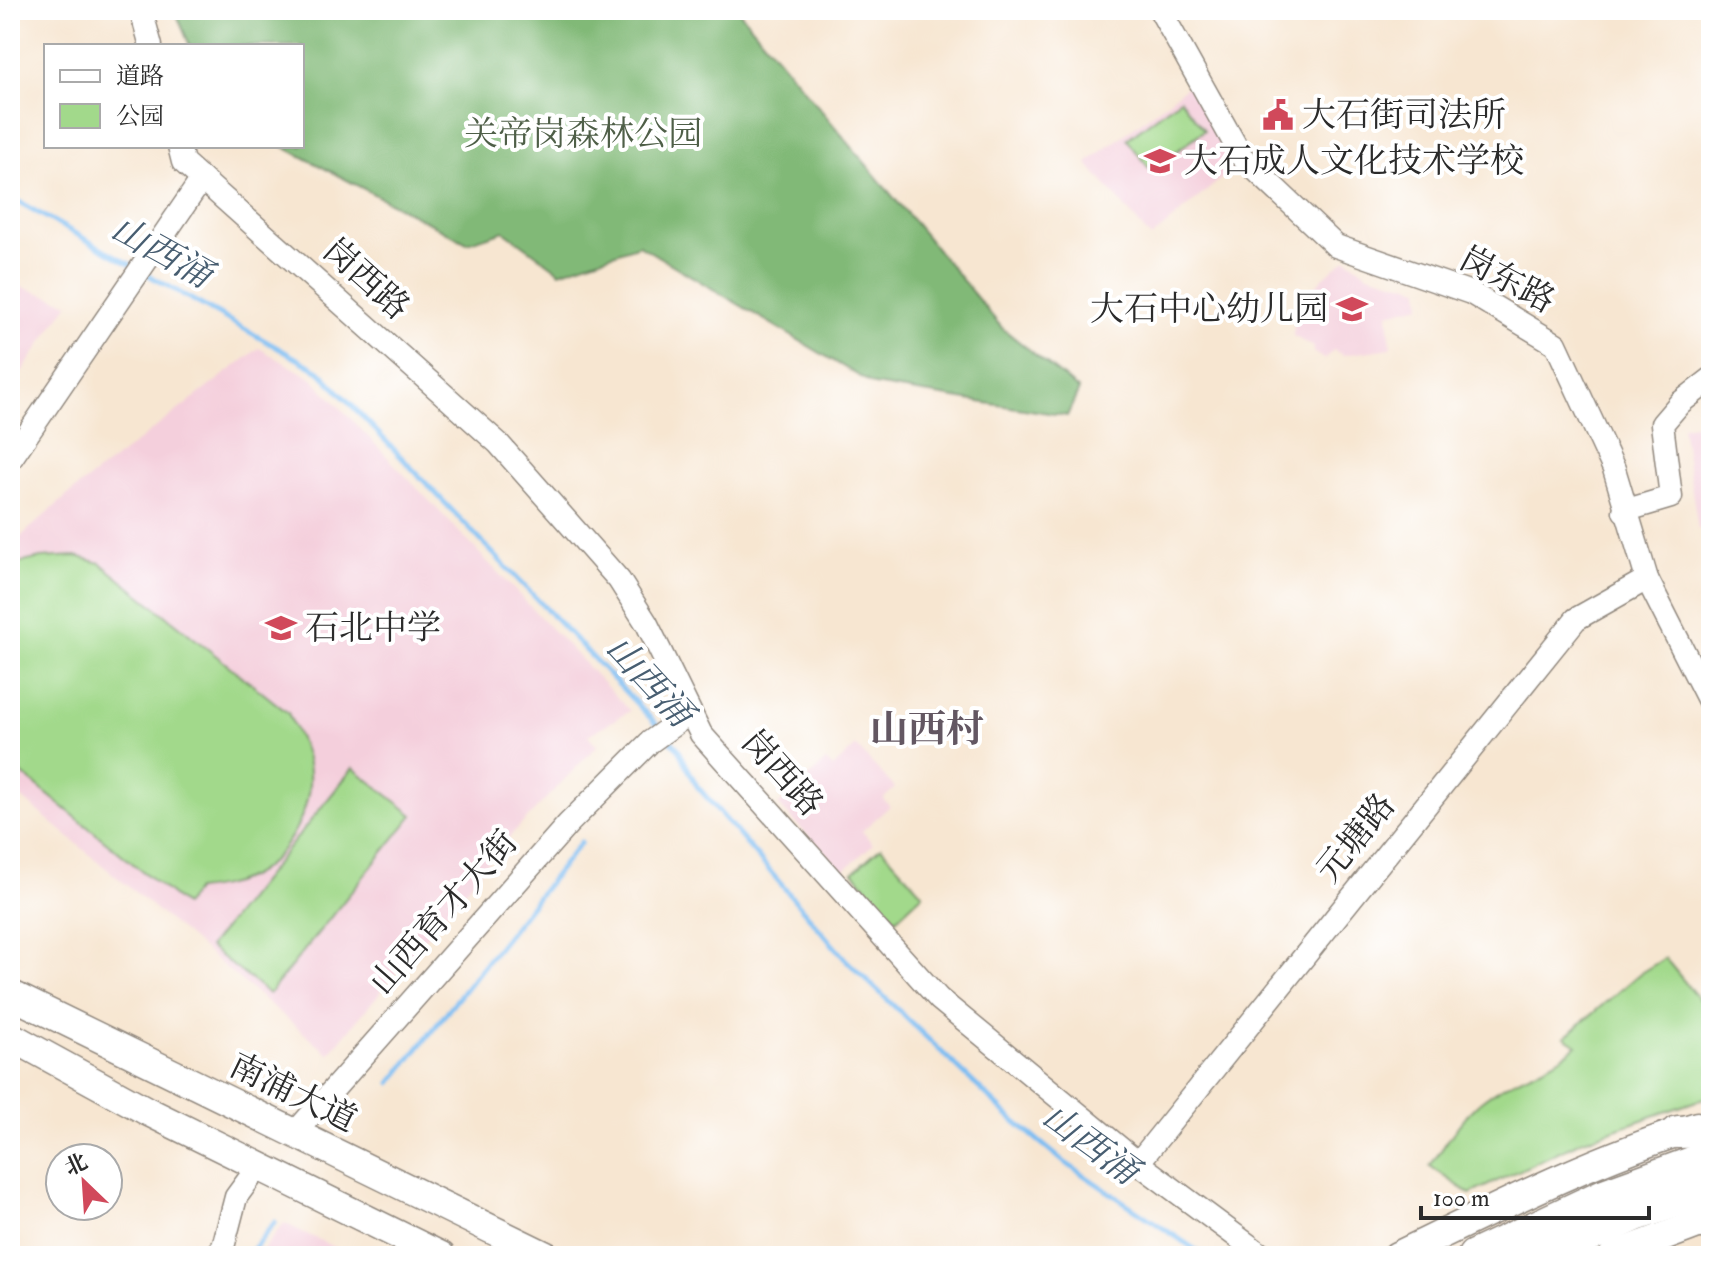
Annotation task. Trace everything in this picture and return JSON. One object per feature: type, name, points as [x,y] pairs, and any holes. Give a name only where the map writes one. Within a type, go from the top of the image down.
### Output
[{"type":"highway","points":[[1678,1132],[1711,1131]]},
{"type":"highway","points":[[1474,1256],[1604,1195],[1711,1156]]},
{"type":"highway","points":[[1544,1256],[1636,1215],[1711,1189]]},
{"type":"main road","points":[[10,977],[181,1078]]},
{"type":"main road","name":"南浦大道","points":[[10,994],[546,1256]]},
{"type":"main road","points":[[10,1036],[147,1111],[441,1256]]},
{"type":"main road","points":[[10,1048],[147,1111]]},
{"type":"main road","points":[[1397,1256],[1548,1182],[1711,1121]]},
{"type":"main road","points":[[1613,1256],[1709,1220]]},
{"type":"street","points":[[141,10],[150,44]]},
{"type":"street","name":"岗东路","points":[[1160,10],[1242,157],[1336,246],[1471,293],[1556,344],[1614,469],[1624,511],[1647,579],[1711,705]]},
{"type":"street","name":"岗西路","points":[[180,148],[183,162],[498,443],[619,580],[647,624],[681,719],[701,734],[939,999],[1138,1163],[1263,1256]]},
{"type":"street","points":[[10,460],[202,179]]},
{"type":"street","points":[[1624,511],[1671,497],[1662,424],[1680,403],[1711,379]]},
{"type":"street","name":"元塘路","points":[[1138,1163],[1576,619],[1647,579]]},
{"type":"street","name":"山西育才大街","points":[[294,1134],[568,824],[650,742],[681,719]]},
{"type":"street","points":[[216,1256],[223,1247],[236,1197],[258,1167]]},
{"type":"shaded area","name":"大石成人文化技术学校","points":[[1189,85],[1236,166],[1151,238],[1087,163]]},
{"type":"shaded area","name":"大石中心幼儿园","points":[[1346,258],[1368,274],[1420,288],[1421,305],[1388,313],[1391,348],[1343,355],[1333,350],[1325,360],[1313,352],[1314,347],[1293,336],[1296,312],[1321,280]]},
{"type":"shaded area","points":[[10,283],[69,303],[10,389]]},
{"type":"shaded area","name":"石北中学","points":[[259,348],[313,379],[630,711],[588,735],[597,746],[508,838],[329,1054],[10,788],[10,546],[68,495]]},
{"type":"shaded area","points":[[1711,421],[1711,531],[1698,529],[1682,426]]},
{"type":"shaded area","points":[[856,746],[895,788],[883,799],[890,806],[862,831],[873,844],[843,871],[778,805],[826,761],[833,768]]},
{"type":"shaded area","points":[[284,1223],[352,1256],[258,1256]]},
{"type":"green space","name":"关帝岗森林公园","points":[[175,10],[738,10],[1002,328],[1079,390],[1067,416],[874,385],[639,245],[560,272],[504,231],[467,243],[286,148],[304,148],[304,44],[189,44]]},
{"type":"green space","points":[[1180,99],[1204,130],[1151,171],[1127,139]]},
{"type":"green space","points":[[76,556],[100,563],[288,713],[306,757],[309,788],[306,804],[283,849],[245,879],[196,890],[184,905],[10,764],[10,565],[41,558]]},
{"type":"green space","points":[[353,768],[413,815],[269,994],[209,947]]},
{"type":"green space","points":[[881,847],[923,894],[896,919],[853,872]]},
{"type":"green space","points":[[1665,958],[1711,1014],[1711,1096],[1581,1141],[1470,1194],[1430,1166],[1459,1124],[1480,1102],[1503,1086],[1566,1054],[1577,1045],[1565,1037],[1639,974]]},
{"type":"waterway","name":"山西涌","points":[[10,197],[135,267]]},
{"type":"waterway","name":"山西涌","points":[[143,272],[319,371],[659,727]]},
{"type":"waterway","name":"山西涌","points":[[668,738],[677,747],[697,786],[845,959],[1006,1114],[1064,1162],[1205,1256]]},
{"type":"waterway","points":[[391,1083],[581,842]]},
{"type":"waterway","points":[[248,1256],[275,1222]]},
{"type":"place","name":"大石街司法所","points":[[1278,115]]},
{"type":"place","name":"大石成人文化技术学校","points":[[1160,161]]},
{"type":"place","name":"大石中心幼儿园","points":[[1352,309]]},
{"type":"place","name":"石北中学","points":[[281,628]]},
{"type":"district","name":"山西村","points":[[927,730]]}]
